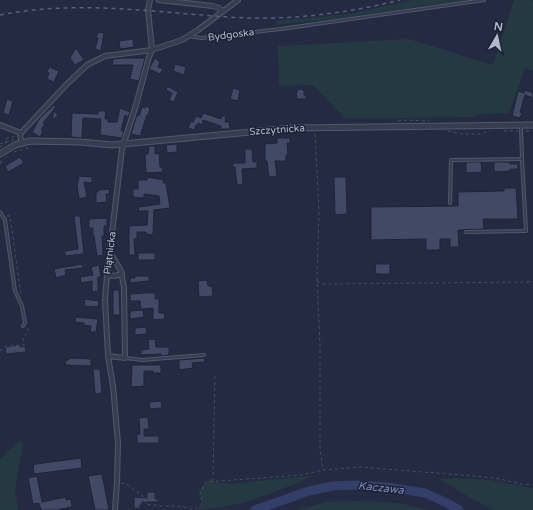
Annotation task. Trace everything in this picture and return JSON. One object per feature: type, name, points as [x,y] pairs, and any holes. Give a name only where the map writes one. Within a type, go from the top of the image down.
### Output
[{"type":"street","name":"Piątnicka","points":[[114,510],[117,482],[118,443],[113,386],[108,356],[105,300],[122,149],[136,105],[148,57],[152,50],[148,9],[150,0]]},
{"type":"street","points":[[159,0],[213,6],[222,11]]},
{"type":"street","points":[[189,36],[238,0]]},
{"type":"street","name":"Bydgoska","points":[[0,154],[21,137],[67,84],[87,65],[105,56],[152,50],[182,40],[189,36]]},
{"type":"street","points":[[0,125],[21,137]]},
{"type":"street","name":"Szczytnicka","points":[[21,137],[30,141],[80,142],[112,145],[315,127],[521,128],[533,125]]},
{"type":"street","points":[[108,356],[125,358],[124,288],[119,266],[110,252]]},
{"type":"street","points":[[107,275],[114,276],[122,274]]},
{"type":"lane","name":"Bydgoska","points":[[189,36],[201,38],[281,29],[484,0]]},
{"type":"lane","points":[[466,232],[526,231],[521,128]]},
{"type":"lane","points":[[450,203],[451,160],[522,159]]},
{"type":"lane","points":[[0,212],[5,220],[15,291],[22,306],[26,323],[23,326]]},
{"type":"lane","points":[[125,358],[142,360],[204,355]]},
{"type":"path","points":[[315,127],[319,210],[317,281],[320,345],[320,448],[323,470]]},
{"type":"path","points":[[499,131],[521,128],[533,131]]},
{"type":"path","points":[[442,130],[463,134],[479,134],[492,131]]},
{"type":"path","points":[[0,147],[6,143],[5,139],[21,137]]},
{"type":"path","points":[[0,144],[6,142]]},
{"type":"path","points":[[13,152],[35,146]]},
{"type":"path","points":[[0,164],[9,155]]},
{"type":"path","points":[[317,281],[323,284],[533,282]]},
{"type":"path","points":[[213,481],[215,373]]},
{"type":"path","points":[[117,482],[126,484],[143,496],[146,504],[196,509],[202,503],[200,492],[206,482],[227,482],[301,475],[323,470],[359,467],[500,478],[520,484],[533,484]]},
{"type":"shaded area","points":[[413,0],[467,0],[325,20],[277,25],[276,21],[349,14]]},
{"type":"shaded area","points":[[514,0],[532,0],[533,2],[533,71],[525,68],[509,113],[478,114],[475,117],[346,119],[313,85],[279,86],[278,46],[409,39],[493,65]]},
{"type":"shaded area","points":[[20,440],[23,444],[15,490],[18,510],[0,510],[0,459]]},
{"type":"shaded area","points":[[316,475],[273,493],[243,503],[198,509],[202,503],[200,490],[211,478],[212,482],[231,484]]},
{"type":"shaded area","points":[[454,478],[490,480],[533,488],[533,510],[494,510],[439,479]]},
{"type":"shaded area","points":[[361,501],[398,503],[430,510],[298,510],[325,502]]},
{"type":"building","points":[[99,32],[104,33],[101,51],[95,49],[98,38],[96,37]]},
{"type":"building","points":[[133,39],[134,47],[120,49],[119,41]]},
{"type":"building","points":[[76,48],[84,60],[75,65],[70,58]]},
{"type":"building","points":[[145,58],[139,81],[130,79],[133,65],[112,65],[113,59]]},
{"type":"building","points":[[155,58],[160,62],[158,67],[163,69],[160,74],[149,69]]},
{"type":"building","points":[[175,64],[186,67],[184,75],[173,71]]},
{"type":"building","points":[[49,67],[59,71],[54,82],[47,79]]},
{"type":"building","points":[[167,86],[178,92],[174,102],[169,100],[172,93],[166,90]]},
{"type":"building","points":[[233,88],[240,90],[238,101],[230,99]]},
{"type":"building","points":[[298,89],[304,90],[306,99],[297,99],[296,92]]},
{"type":"building","points":[[525,90],[533,93],[533,98],[525,95],[520,112],[522,113],[520,118],[512,116],[518,91],[524,93]]},
{"type":"building","points":[[7,99],[13,101],[9,115],[3,113]]},
{"type":"building","points":[[54,105],[56,106],[43,123],[45,124],[41,130],[43,131],[40,137],[32,132],[40,118]]},
{"type":"building","points":[[145,106],[150,108],[140,136],[131,134],[137,115],[139,116],[142,107],[145,108]]},
{"type":"building","points":[[120,108],[130,112],[128,117],[125,115],[121,131],[124,131],[122,138],[100,135],[101,119],[83,118],[82,138],[71,137],[72,113],[98,114],[98,111],[106,111],[105,119],[108,119],[108,122],[117,122]]},
{"type":"building","points":[[53,111],[58,115],[53,120]]},
{"type":"building","points":[[203,113],[221,119],[222,116],[226,116],[225,122],[229,122],[230,129],[221,129],[221,126],[203,120],[202,125],[198,123],[194,130],[188,128],[191,121],[193,122],[196,116],[201,118]]},
{"type":"building","points":[[277,138],[290,138],[290,143],[287,143],[288,155],[286,155],[286,161],[275,161],[277,176],[269,177],[267,161],[265,161],[265,144],[277,143]]},
{"type":"building","points":[[177,144],[177,152],[167,153],[166,145]]},
{"type":"building","points":[[149,146],[155,146],[155,154],[159,153],[160,167],[162,167],[163,172],[146,173],[145,154],[148,154]]},
{"type":"building","points":[[245,149],[252,149],[253,162],[257,162],[257,168],[242,169],[243,184],[237,185],[235,167],[232,167],[233,163],[245,163]]},
{"type":"building","points":[[20,157],[24,163],[8,172],[5,166]]},
{"type":"building","points":[[466,162],[481,162],[482,172],[466,173]]},
{"type":"building","points":[[494,162],[510,162],[510,164],[518,164],[518,169],[494,172]]},
{"type":"building","points":[[79,176],[92,177],[92,183],[84,182],[87,197],[79,199],[77,186]]},
{"type":"building","points":[[147,177],[164,180],[163,183],[166,183],[170,208],[154,210],[153,235],[146,234],[146,232],[137,232],[137,239],[134,239],[135,255],[129,255],[129,226],[147,225],[148,211],[138,211],[139,207],[160,204],[159,196],[144,194],[144,198],[133,197],[133,189],[138,189],[138,180],[147,180]]},
{"type":"building","points":[[334,177],[346,177],[347,214],[335,215]]},
{"type":"building","points":[[504,188],[516,188],[518,219],[483,219],[484,229],[458,230],[459,247],[450,247],[450,239],[440,239],[440,250],[426,250],[426,239],[371,240],[371,207],[458,206],[458,192],[504,191]]},
{"type":"building","points":[[109,189],[110,194],[106,194],[107,202],[96,203],[96,192],[98,192],[98,190]]},
{"type":"building","points":[[74,216],[80,216],[84,254],[65,256],[65,251],[78,249]]},
{"type":"building","points":[[107,218],[107,226],[104,226],[104,236],[102,236],[103,255],[97,256],[93,228],[89,228],[89,219]]},
{"type":"building","points":[[138,253],[155,253],[155,260],[138,260]]},
{"type":"building","points":[[82,264],[83,268],[65,270],[66,275],[56,278],[54,269]]},
{"type":"building","points":[[375,264],[390,264],[390,274],[376,274]]},
{"type":"building","points":[[99,265],[101,277],[98,277],[98,291],[92,292],[92,281],[81,283],[80,277],[93,275],[91,267]]},
{"type":"building","points":[[135,276],[149,276],[149,281],[130,283],[130,278],[135,278]]},
{"type":"building","points":[[207,280],[208,286],[212,286],[213,296],[199,297],[198,281]]},
{"type":"building","points":[[113,290],[119,290],[120,315],[113,315]]},
{"type":"building","points":[[155,293],[155,299],[159,299],[159,313],[164,313],[165,319],[153,320],[153,308],[141,309],[140,301],[130,301],[130,294]]},
{"type":"building","points":[[85,299],[99,301],[98,307],[84,306]]},
{"type":"building","points":[[143,310],[144,317],[130,319],[130,311]]},
{"type":"building","points":[[76,317],[98,319],[96,332],[90,332],[91,326],[84,325],[84,323],[75,322]]},
{"type":"building","points":[[146,327],[147,334],[135,335],[135,328]]},
{"type":"building","points":[[155,339],[156,347],[169,347],[169,355],[141,355],[141,350],[149,349],[148,340]]},
{"type":"building","points":[[20,345],[20,347],[25,346],[26,352],[6,354],[5,347]]},
{"type":"building","points":[[69,358],[91,359],[91,366],[65,365],[66,360],[69,360]]},
{"type":"building","points":[[204,358],[205,362],[192,363],[193,368],[179,370],[179,360]]},
{"type":"building","points":[[132,365],[161,365],[161,373],[144,371],[144,386],[131,387]]},
{"type":"building","points":[[93,369],[100,369],[102,393],[95,394]]},
{"type":"building","points":[[161,401],[162,408],[150,409],[149,402]]},
{"type":"building","points":[[148,417],[149,429],[144,429],[144,436],[159,436],[159,443],[137,443],[137,434],[140,434],[139,418]]},
{"type":"building","points":[[81,458],[82,468],[34,474],[33,465]]},
{"type":"building","points":[[102,474],[109,510],[95,510],[88,476]]},
{"type":"building","points":[[37,476],[42,502],[66,497],[66,500],[71,499],[72,507],[56,510],[41,510],[39,503],[33,504],[28,478]]},
{"type":"building","points":[[147,492],[155,492],[155,499],[158,499],[158,502],[142,502],[140,509],[134,508],[134,497],[147,498]]},
{"type":"waterway","name":"Kaczawa","points":[[255,510],[309,491],[333,486],[357,485],[388,487],[425,493],[459,510]]},
{"type":"railway","points":[[0,15],[57,8],[114,8],[229,17],[272,18],[336,13],[400,0]]}]
